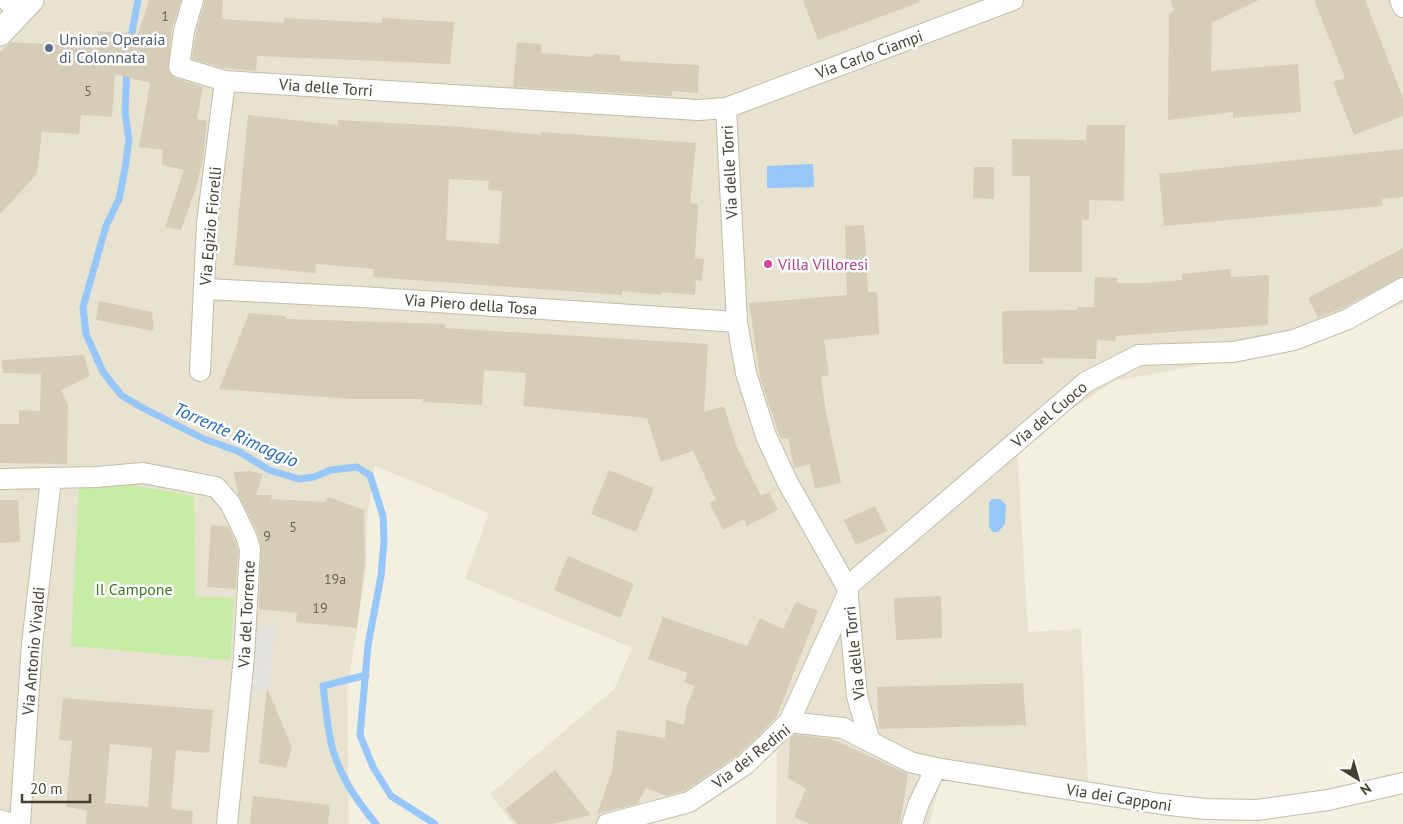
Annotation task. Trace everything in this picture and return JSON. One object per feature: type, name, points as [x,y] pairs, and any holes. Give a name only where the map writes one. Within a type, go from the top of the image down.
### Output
[{"type":"street","name":"Via delle Torri","points":[[193,0],[184,31],[179,67],[225,80],[698,110],[726,108],[737,322],[746,373],[766,436],[788,483],[848,590],[857,696],[870,742]]},
{"type":"street","name":"Via Carlo Ciampi","points":[[726,108],[1013,0]]},
{"type":"street","points":[[1400,0],[1403,7]]},
{"type":"street","points":[[0,33],[19,4]]},
{"type":"street","name":"Via Egizio Fiorelli","points":[[200,372],[207,223],[225,80]]},
{"type":"street","name":"Via del Cuoco","points":[[848,590],[1086,382],[1139,356],[1233,352],[1294,340],[1348,319],[1403,288]]},
{"type":"street","name":"Via Piero della Tosa","points":[[205,289],[362,297],[737,322]]},
{"type":"street","name":"Via del Torrente","points":[[0,479],[143,473],[216,487],[230,503],[246,536],[250,550],[244,657],[227,824]]},
{"type":"street","name":"Via Antonio Vivaldi","points":[[20,824],[32,644],[51,478]]},
{"type":"street","name":"Via delle Torri","points":[[789,722],[848,590]]},
{"type":"street","name":"Via dei Redini","points":[[606,824],[689,802],[746,764],[789,722],[842,728]]},
{"type":"street","name":"Via dei Capponi","points":[[842,728],[910,762],[936,768],[1115,797],[1205,809],[1257,810],[1328,800],[1403,783]]},
{"type":"street","points":[[912,824],[936,768]]},
{"type":"street","points":[[0,820],[11,824]]},
{"type":"shaded area","points":[[0,0],[1403,0],[1403,303],[1308,346],[1114,381],[1017,446],[1028,632],[1081,629],[1089,804],[941,780],[929,824],[776,824],[777,748],[683,816],[649,824],[513,824],[490,794],[614,689],[632,648],[465,579],[489,513],[375,466],[367,520],[367,565],[347,691],[349,824],[0,824]]},
{"type":"shaded area","points":[[256,624],[276,627],[268,692],[248,690]]},
{"type":"green space","name":"Il Campone","points":[[79,485],[132,485],[194,496],[195,597],[234,598],[230,660],[71,646]]},
{"type":"water","points":[[813,164],[814,187],[767,188],[767,166]]},
{"type":"water","points":[[992,499],[1000,499],[1006,505],[1005,524],[998,532],[993,532],[989,527],[989,503]]},
{"type":"building","points":[[149,0],[181,0],[172,29],[168,70],[175,78],[203,87],[197,119],[207,121],[203,159],[196,188],[181,230],[165,227],[184,170],[162,165],[163,150],[139,147],[150,83],[115,74],[112,117],[81,115],[79,134],[42,132],[37,174],[0,214],[0,52],[11,42],[97,47],[98,31],[138,34]]},
{"type":"building","points":[[205,0],[223,0],[222,19],[284,23],[284,18],[382,23],[382,18],[454,22],[450,64],[257,56],[256,71],[223,68],[192,59],[196,33]]},
{"type":"building","points":[[803,0],[919,0],[920,2],[818,40]]},
{"type":"building","points":[[1170,0],[1259,0],[1212,23],[1211,71],[1298,64],[1301,112],[1233,118],[1233,112],[1168,120],[1169,14],[1174,10]]},
{"type":"building","points":[[1314,0],[1365,0],[1403,98],[1403,116],[1354,135],[1333,82],[1345,78]]},
{"type":"building","points":[[517,42],[542,44],[541,53],[593,57],[594,54],[620,55],[620,61],[699,65],[698,93],[672,91],[672,96],[513,87]]},
{"type":"building","points":[[248,115],[338,125],[338,120],[463,127],[541,135],[541,132],[696,143],[690,203],[698,204],[695,258],[704,259],[702,281],[696,280],[695,295],[662,292],[661,295],[622,291],[622,295],[373,277],[374,269],[316,264],[315,273],[234,265]],"holes":[[[449,179],[489,181],[488,190],[502,191],[499,244],[446,240]]]},
{"type":"building","points":[[1087,125],[1125,125],[1124,201],[1089,200],[1089,220],[1082,220],[1082,272],[1029,272],[1030,176],[1012,176],[1012,139],[1086,140]]},
{"type":"building","points":[[1403,149],[1403,197],[1382,199],[1383,206],[1164,226],[1159,174]]},
{"type":"building","points":[[974,167],[994,167],[994,199],[973,198]]},
{"type":"building","name":"Villa Villoresi","points":[[864,225],[868,292],[877,292],[879,334],[824,340],[829,375],[821,377],[826,413],[841,483],[815,489],[810,464],[794,468],[788,438],[781,439],[779,435],[760,377],[749,303],[847,295],[845,226]]},
{"type":"building","points":[[1403,248],[1403,276],[1343,308],[1318,318],[1308,298]]},
{"type":"building","points":[[1230,269],[1231,277],[1269,275],[1268,325],[1116,336],[1115,341],[1097,340],[1096,359],[1043,358],[1043,364],[1003,364],[1002,311],[1077,310],[1077,307],[1094,307],[1095,277],[1117,278],[1117,283],[1146,283],[1182,280],[1182,274]]},
{"type":"building","points":[[99,301],[152,312],[154,331],[96,320]]},
{"type":"building","points":[[249,313],[286,316],[286,319],[446,324],[445,328],[708,344],[704,412],[724,406],[736,445],[761,496],[769,492],[778,510],[747,526],[744,519],[723,530],[709,503],[716,500],[693,451],[661,462],[647,418],[523,406],[526,373],[484,370],[482,405],[423,402],[423,399],[351,399],[219,389]]},
{"type":"building","points":[[84,355],[90,376],[61,390],[68,405],[67,464],[0,463],[0,424],[19,424],[19,410],[40,411],[41,374],[3,373],[2,360]]},
{"type":"building","points":[[609,470],[654,488],[636,532],[591,514]]},
{"type":"building","points":[[250,471],[263,474],[256,495],[272,495],[271,499],[325,502],[328,497],[364,510],[365,562],[357,628],[296,622],[297,613],[259,609],[261,546],[257,531],[238,494],[234,472]]},
{"type":"building","points":[[0,500],[18,500],[20,542],[0,543]]},
{"type":"building","points":[[875,506],[887,531],[856,545],[844,520]]},
{"type":"building","points":[[211,525],[228,527],[235,540],[238,550],[236,589],[207,587]]},
{"type":"building","points":[[568,556],[634,584],[620,618],[554,590]]},
{"type":"building","points":[[941,596],[942,638],[896,640],[894,598]]},
{"type":"building","points":[[796,602],[818,611],[776,718],[738,755],[684,791],[667,796],[646,788],[637,804],[597,814],[612,771],[617,730],[665,738],[666,720],[684,725],[687,705],[695,686],[684,682],[688,673],[648,659],[663,617],[747,646],[760,618],[783,629]]},
{"type":"building","points":[[1023,683],[1026,725],[879,729],[877,687]]},
{"type":"building","points":[[267,688],[292,747],[286,768],[259,763]]},
{"type":"building","points":[[63,698],[213,710],[209,753],[176,750],[171,809],[193,811],[192,824],[86,824],[87,810],[66,807],[72,741],[59,740]],"holes":[[[110,744],[152,748],[148,807],[105,803]]]},
{"type":"building","points":[[793,734],[832,739],[908,774],[900,824],[810,824],[794,817],[806,789],[788,778],[790,737]]},
{"type":"building","points":[[555,770],[591,815],[552,824],[517,824],[505,809]]},
{"type":"building","points":[[253,796],[330,805],[328,824],[250,824]]},
{"type":"waterway","name":"Torrente Rimaggio","points":[[130,43],[138,0]]},
{"type":"waterway","name":"Torrente Rimaggio","points":[[127,69],[125,112],[129,140],[125,169],[119,199],[106,226],[83,307],[86,334],[103,372],[121,395],[204,439],[238,451],[269,470],[299,479],[314,477],[331,470],[357,467],[370,475],[383,516],[384,541],[381,576],[368,645],[360,735],[373,767],[391,796],[435,824]]},
{"type":"waterway","points":[[366,675],[323,686],[328,729],[336,760],[352,791],[376,824]]},
{"type":"place","name":"Unione Operaia di Colonnata","points":[[49,48]]},
{"type":"place","name":"Villa Villoresi","points":[[768,264]]}]
